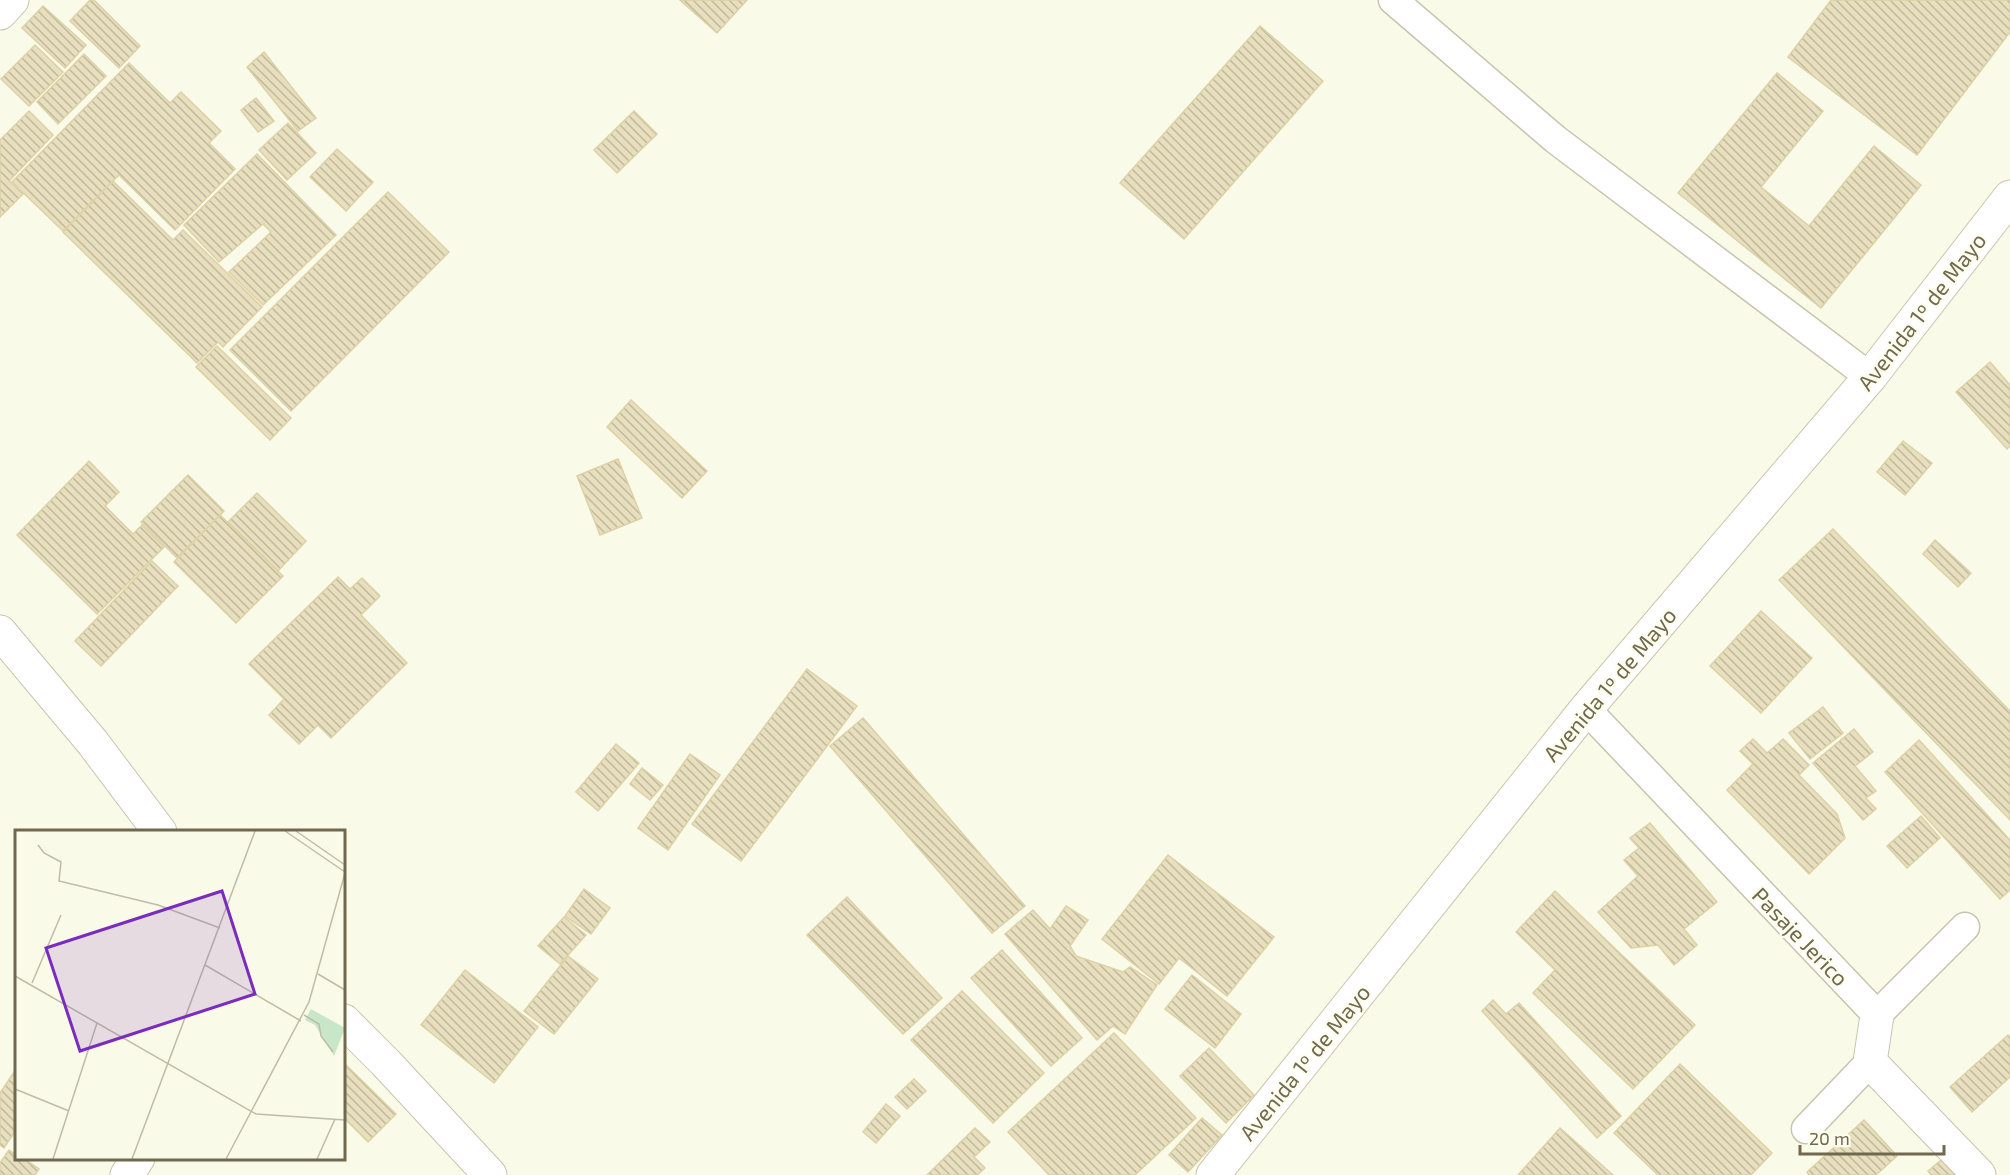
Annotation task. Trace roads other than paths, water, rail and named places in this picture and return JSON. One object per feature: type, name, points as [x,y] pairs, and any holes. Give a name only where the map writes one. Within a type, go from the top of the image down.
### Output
[{"type":"main road","points":[[0,13],[12,0]]},
{"type":"main road","name":"Avenida 1º de Mayo","points":[[1213,1175],[1586,709],[1870,377],[2010,197]]},
{"type":"main road","points":[[0,632],[93,743],[159,830]]},
{"type":"main road","points":[[1876,1015],[1870,1062],[1978,1175]]},
{"type":"main road","points":[[345,1022],[490,1175]]},
{"type":"main road","points":[[127,1175],[137,1160]]},
{"type":"lane","points":[[1393,0],[1555,139],[1870,377]]},
{"type":"lane","name":"Pasaje Jerico","points":[[1586,709],[1876,1015]]},
{"type":"lane","points":[[1876,1015],[1965,927]]},
{"type":"lane","points":[[1806,1129],[1870,1062]]}]
